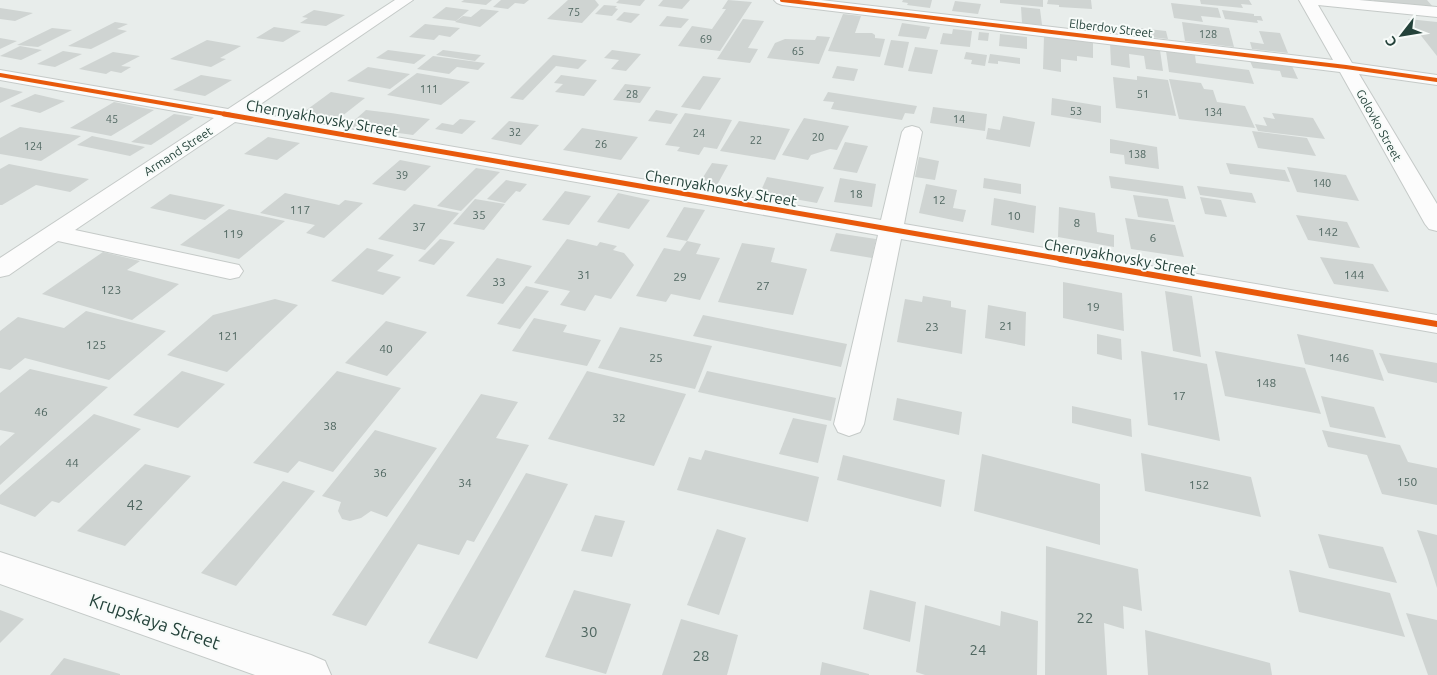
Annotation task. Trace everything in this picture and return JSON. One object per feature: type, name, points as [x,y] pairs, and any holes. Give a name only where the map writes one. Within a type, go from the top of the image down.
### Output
[{"type":"street","name":"Armand Street","points":[[0,269],[405,0]]},
{"type":"street","name":"Elberdov Street","points":[[782,0],[1346,67],[1437,80]]},
{"type":"street","name":"Golovko Street","points":[[1308,0],[1400,164],[1437,224]]},
{"type":"street","points":[[1308,0],[1437,12]]},
{"type":"street","name":"Chernyakhovsky Street","points":[[0,75],[1437,324]]},
{"type":"street","points":[[848,424],[912,132]]},
{"type":"street","points":[[54,233],[230,271]]},
{"type":"street","name":"Krupskaya Street","points":[[0,568],[311,675]]},
{"type":"building","points":[[464,0],[492,0],[486,5],[461,2]]},
{"type":"building","points":[[501,0],[529,0],[524,4],[515,3],[508,9],[493,7]]},
{"type":"building","points":[[568,0],[595,0],[599,5],[582,23],[547,19]]},
{"type":"building","points":[[619,0],[645,0],[640,6],[616,3]]},
{"type":"building","points":[[663,0],[690,0],[682,9],[658,6]]},
{"type":"building","points":[[728,0],[752,2],[720,51],[678,46],[692,26],[712,29],[726,9],[722,9]]},
{"type":"building","points":[[903,0],[932,0],[930,8],[907,5],[908,3],[902,2]]},
{"type":"building","points":[[1000,0],[1043,0],[1043,7],[1000,3]]},
{"type":"building","points":[[1048,0],[1091,0],[1092,9],[1059,7],[1059,5],[1047,4]]},
{"type":"building","points":[[1200,0],[1249,0],[1252,5],[1241,4],[1243,8],[1201,4]]},
{"type":"building","points":[[1427,0],[1433,7],[1373,1]]},
{"type":"building","points":[[955,1],[981,4],[978,14],[952,11]]},
{"type":"building","points":[[1171,3],[1218,8],[1221,18],[1201,16],[1203,22],[1174,18]]},
{"type":"building","points":[[604,5],[617,6],[615,8],[618,9],[612,16],[595,14]]},
{"type":"building","points":[[446,7],[469,10],[456,21],[432,18]]},
{"type":"building","points":[[1021,7],[1040,9],[1042,25],[1022,23]]},
{"type":"building","points":[[0,8],[33,13],[15,21],[0,19]]},
{"type":"building","points":[[481,9],[499,11],[480,27],[455,22],[463,16],[471,17]]},
{"type":"building","points":[[314,10],[345,15],[326,26],[300,23],[308,18],[302,17]]},
{"type":"building","points":[[1222,10],[1254,14],[1254,16],[1261,16],[1263,21],[1257,20],[1258,23],[1225,19]]},
{"type":"building","points":[[624,12],[640,14],[631,23],[616,20]]},
{"type":"building","points":[[843,14],[861,16],[855,33],[872,33],[875,35],[875,38],[885,39],[880,57],[828,51]]},
{"type":"building","points":[[667,16],[689,19],[681,28],[659,26]]},
{"type":"building","points":[[743,19],[764,21],[748,48],[758,49],[750,63],[717,59]]},
{"type":"building","points":[[1408,19],[1437,22],[1437,56]]},
{"type":"building","points":[[115,22],[128,24],[117,29],[127,31],[91,49],[68,46]]},
{"type":"building","points":[[1182,22],[1229,28],[1234,47],[1185,41]]},
{"type":"building","points":[[902,23],[930,27],[926,39],[898,36]]},
{"type":"building","points":[[425,24],[460,28],[450,37],[439,35],[434,40],[409,37]]},
{"type":"building","points":[[274,27],[301,31],[283,42],[256,38]]},
{"type":"building","points":[[1130,27],[1166,31],[1168,39],[1131,35]]},
{"type":"building","points":[[52,28],[72,30],[38,47],[17,45]]},
{"type":"building","points":[[953,29],[972,31],[970,47],[940,44],[943,33],[952,34]]},
{"type":"building","points":[[1259,31],[1280,33],[1288,53],[1252,49],[1250,42],[1264,44]]},
{"type":"building","points":[[979,32],[989,33],[988,41],[978,40]]},
{"type":"building","points":[[1000,34],[1027,37],[1027,49],[999,46]]},
{"type":"building","points":[[817,36],[830,37],[819,64],[767,58],[775,43],[785,39],[815,40]]},
{"type":"building","points":[[1044,36],[1093,42],[1093,58],[1077,56],[1077,61],[1061,59],[1061,72],[1043,69]]},
{"type":"building","points":[[0,38],[17,41],[0,49]]},
{"type":"building","points":[[207,40],[241,46],[220,58],[226,59],[211,67],[170,59]]},
{"type":"building","points":[[891,40],[909,42],[903,68],[884,65]]},
{"type":"building","points":[[1110,43],[1160,50],[1163,71],[1146,69],[1144,56],[1129,54],[1130,68],[1111,65]]},
{"type":"building","points":[[20,46],[42,50],[21,60],[0,56]]},
{"type":"building","points":[[915,47],[938,50],[932,74],[908,71]]},
{"type":"building","points":[[388,50],[426,55],[414,64],[376,58]]},
{"type":"building","points":[[443,50],[481,55],[475,61],[436,55]]},
{"type":"building","points":[[612,50],[641,54],[626,71],[611,69],[619,60],[604,58]]},
{"type":"building","points":[[63,51],[82,54],[55,67],[37,64]]},
{"type":"building","points":[[1166,51],[1195,55],[1196,63],[1249,70],[1254,84],[1169,72]]},
{"type":"building","points":[[113,52],[140,56],[121,66],[131,67],[121,73],[111,71],[106,74],[79,69]]},
{"type":"building","points":[[966,52],[987,55],[985,66],[971,64],[972,60],[964,59]]},
{"type":"building","points":[[990,54],[1020,58],[1020,64],[998,61],[998,64],[988,63]]},
{"type":"building","points":[[553,55],[587,60],[578,69],[556,66],[523,100],[510,98]]},
{"type":"building","points":[[433,56],[485,63],[478,70],[457,67],[449,74],[417,69]]},
{"type":"building","points":[[1250,61],[1292,66],[1298,79],[1282,77],[1280,71],[1253,68]]},
{"type":"building","points":[[837,66],[858,69],[854,81],[832,78]]},
{"type":"building","points":[[368,67],[410,74],[390,89],[347,81]]},
{"type":"building","points":[[417,73],[470,82],[441,105],[387,95]]},
{"type":"building","points":[[201,75],[232,80],[205,96],[173,90]]},
{"type":"building","points":[[561,75],[597,80],[584,96],[555,92],[563,84],[554,83]]},
{"type":"building","points":[[703,76],[721,78],[700,110],[681,107]]},
{"type":"building","points":[[1137,76],[1168,80],[1176,116],[1116,108],[1113,77],[1137,80]]},
{"type":"building","points":[[1169,79],[1201,83],[1204,89],[1213,90],[1217,102],[1245,106],[1255,128],[1179,119]]},
{"type":"building","points":[[625,84],[651,87],[640,103],[613,100]]},
{"type":"building","points":[[0,87],[23,92],[0,103]]},
{"type":"building","points":[[331,92],[365,98],[337,120],[301,114]]},
{"type":"building","points":[[828,92],[917,106],[914,114],[905,113],[902,120],[831,109],[834,102],[823,101]]},
{"type":"building","points":[[35,94],[65,101],[40,113],[10,106]]},
{"type":"building","points":[[1052,98],[1101,106],[1101,123],[1051,115]]},
{"type":"building","points":[[114,102],[154,110],[111,136],[70,128]]},
{"type":"building","points":[[933,107],[987,114],[985,131],[930,123]]},
{"type":"building","points":[[366,110],[430,119],[413,135],[348,126]]},
{"type":"building","points":[[656,110],[678,114],[671,124],[648,121]]},
{"type":"building","points":[[685,113],[732,120],[717,149],[704,147],[699,155],[677,151],[680,147],[665,145]]},
{"type":"building","points":[[1272,113],[1313,118],[1325,139],[1258,131],[1255,124],[1267,126],[1263,117],[1275,119]]},
{"type":"building","points":[[174,114],[194,117],[151,145],[131,142]]},
{"type":"building","points":[[1003,116],[1035,122],[1030,147],[986,139],[988,128],[1000,130]]},
{"type":"building","points":[[804,118],[849,126],[837,150],[830,149],[811,155],[808,160],[782,155]]},
{"type":"building","points":[[460,119],[476,121],[462,134],[435,129],[442,123],[453,125]]},
{"type":"building","points":[[509,121],[539,125],[521,145],[491,139]]},
{"type":"building","points":[[739,121],[790,129],[775,160],[720,151]]},
{"type":"building","points":[[20,127],[81,136],[41,161],[0,154],[0,138]]},
{"type":"building","points":[[582,128],[638,137],[621,160],[563,150]]},
{"type":"building","points":[[1252,131],[1307,138],[1316,156],[1258,148]]},
{"type":"building","points":[[92,136],[145,147],[130,156],[77,145]]},
{"type":"building","points":[[268,137],[300,143],[277,160],[244,154]]},
{"type":"building","points":[[1110,139],[1157,147],[1159,169],[1125,164],[1124,155],[1110,153]]},
{"type":"building","points":[[845,142],[868,146],[857,173],[833,169]]},
{"type":"building","points":[[919,157],[939,161],[935,180],[915,177]]},
{"type":"building","points":[[400,160],[431,166],[405,191],[372,184]]},
{"type":"building","points":[[712,163],[728,165],[717,185],[700,182]]},
{"type":"building","points":[[1226,163],[1285,170],[1290,182],[1230,174]]},
{"type":"building","points":[[9,164],[89,179],[70,192],[36,185],[0,205],[0,169]]},
{"type":"building","points":[[1287,167],[1346,175],[1359,201],[1297,192]]},
{"type":"building","points":[[476,168],[500,172],[461,211],[437,206]]},
{"type":"building","points":[[1109,176],[1183,186],[1186,199],[1111,188]]},
{"type":"building","points":[[767,177],[824,187],[817,203],[760,193]]},
{"type":"building","points":[[840,178],[876,184],[872,207],[834,202]]},
{"type":"building","points":[[984,178],[1021,184],[1021,194],[983,188]]},
{"type":"building","points":[[506,180],[527,184],[520,192],[516,191],[505,203],[487,199]]},
{"type":"building","points":[[926,184],[957,190],[953,208],[966,210],[963,222],[919,213]]},
{"type":"building","points":[[1197,186],[1252,193],[1256,203],[1200,195]]},
{"type":"building","points":[[565,191],[591,196],[569,225],[542,220]]},
{"type":"building","points":[[285,193],[339,205],[345,200],[363,203],[324,238],[306,233],[315,225],[260,213]]},
{"type":"building","points":[[618,193],[650,200],[629,229],[597,222]]},
{"type":"building","points":[[170,194],[225,205],[205,220],[150,208]]},
{"type":"building","points":[[1133,195],[1168,199],[1174,222],[1138,217]]},
{"type":"building","points":[[1200,197],[1221,200],[1227,217],[1205,214]]},
{"type":"building","points":[[994,198],[1036,206],[1034,233],[991,225]]},
{"type":"building","points":[[475,199],[505,204],[484,230],[453,224]]},
{"type":"building","points":[[414,204],[459,213],[425,250],[378,239]]},
{"type":"building","points":[[684,207],[705,210],[687,241],[666,237]]},
{"type":"building","points":[[1059,207],[1095,213],[1097,232],[1114,235],[1114,247],[1058,237]]},
{"type":"building","points":[[229,209],[285,221],[239,259],[180,245]]},
{"type":"building","points":[[1296,215],[1347,222],[1360,248],[1308,240]]},
{"type":"building","points":[[1125,218],[1175,225],[1184,257],[1131,249]]},
{"type":"building","points":[[836,233],[876,239],[872,258],[830,251]]},
{"type":"building","points":[[440,239],[455,242],[434,265],[418,261]]},
{"type":"building","points":[[567,239],[597,246],[600,242],[617,246],[613,250],[624,253],[634,265],[611,299],[595,295],[585,311],[560,305],[570,291],[534,283]]},
{"type":"building","points":[[687,241],[701,244],[696,254],[720,258],[700,300],[671,294],[666,302],[636,296],[664,248],[680,251]]},
{"type":"building","points":[[742,243],[775,248],[771,262],[807,269],[793,315],[718,302]]},
{"type":"building","points":[[367,248],[394,255],[377,271],[401,277],[383,295],[331,281]]},
{"type":"building","points":[[103,252],[140,261],[127,270],[179,284],[132,320],[42,294]]},
{"type":"building","points":[[1320,257],[1373,264],[1389,292],[1334,284]]},
{"type":"building","points":[[497,258],[532,266],[503,304],[466,296]]},
{"type":"building","points":[[1063,282],[1122,293],[1124,331],[1063,318]]},
{"type":"building","points":[[526,286],[549,291],[520,329],[497,324]]},
{"type":"building","points":[[1165,291],[1192,296],[1201,357],[1173,351]]},
{"type":"building","points":[[923,296],[951,301],[951,307],[966,310],[962,354],[897,342],[905,299],[922,302]]},
{"type":"building","points":[[275,299],[298,305],[227,372],[167,355],[213,315]]},
{"type":"building","points":[[988,305],[1026,312],[1025,346],[985,338]]},
{"type":"building","points":[[86,311],[166,331],[109,380],[25,358],[10,370],[0,368],[0,331],[18,317],[64,328]]},
{"type":"building","points":[[703,315],[847,344],[841,367],[693,336]]},
{"type":"building","points":[[534,318],[567,325],[563,332],[601,340],[587,366],[512,351]]},
{"type":"building","points":[[386,321],[427,332],[387,376],[345,363]]},
{"type":"building","points":[[620,327],[712,346],[695,389],[598,368]]},
{"type":"building","points":[[1097,334],[1121,339],[1122,360],[1097,354]]},
{"type":"building","points":[[1297,334],[1373,350],[1384,381],[1305,364]]},
{"type":"building","points":[[1141,351],[1207,364],[1220,441],[1148,425]]},
{"type":"building","points":[[1215,351],[1305,368],[1321,414],[1225,396]]},
{"type":"building","points":[[1379,353],[1437,363],[1437,383],[1388,373]]},
{"type":"building","points":[[30,369],[108,387],[0,485],[0,446],[15,433],[0,430],[0,393]]},
{"type":"building","points":[[182,371],[225,384],[178,428],[133,415]]},
{"type":"building","points":[[337,371],[401,388],[333,472],[299,461],[288,473],[253,463]]},
{"type":"building","points":[[587,371],[686,394],[654,466],[548,439]]},
{"type":"building","points":[[707,371],[836,398],[831,421],[698,392]]},
{"type":"building","points":[[481,394],[518,402],[496,438],[529,445],[474,542],[467,540],[459,555],[418,544],[366,626],[332,615]]},
{"type":"building","points":[[1321,396],[1374,407],[1386,438],[1330,427]]},
{"type":"building","points":[[897,398],[962,412],[959,435],[893,420]]},
{"type":"building","points":[[1072,406],[1131,419],[1132,437],[1072,423]]},
{"type":"building","points":[[94,414],[141,429],[59,503],[52,501],[35,517],[0,504],[0,495]]},
{"type":"building","points":[[793,418],[827,425],[818,463],[779,454]]},
{"type":"building","points":[[375,430],[437,448],[387,517],[371,511],[361,518],[350,521],[342,519],[338,511],[341,502],[322,496]]},
{"type":"building","points":[[1322,430],[1400,445],[1408,462],[1437,468],[1437,505],[1382,494],[1367,455],[1328,447]]},
{"type":"building","points":[[705,450],[819,477],[808,522],[677,490],[689,457],[701,460]]},
{"type":"building","points":[[1141,453],[1251,477],[1261,517],[1145,491]]},
{"type":"building","points":[[982,454],[1100,484],[1100,545],[974,511]]},
{"type":"building","points":[[843,455],[945,480],[941,507],[837,480]]},
{"type":"building","points":[[145,464],[191,476],[125,546],[77,531]]},
{"type":"building","points":[[526,473],[568,484],[477,659],[428,643]]},
{"type":"building","points":[[283,481],[315,491],[236,586],[201,573]]},
{"type":"building","points":[[595,515],[625,521],[612,557],[581,551]]},
{"type":"building","points":[[717,529],[746,538],[719,615],[687,605]]},
{"type":"building","points":[[1417,530],[1437,535],[1437,588],[1427,557]]},
{"type":"building","points":[[1318,534],[1383,547],[1397,583],[1329,568]]},
{"type":"building","points":[[1046,546],[1138,569],[1142,611],[1123,606],[1124,629],[1104,623],[1107,675],[1045,675]]},
{"type":"building","points":[[1289,570],[1390,593],[1405,637],[1299,612]]},
{"type":"building","points":[[574,590],[631,604],[606,674],[545,657]]},
{"type":"building","points":[[870,590],[916,602],[910,642],[863,629]]},
{"type":"building","points":[[925,605],[1000,626],[1001,611],[1038,621],[1037,675],[925,675],[916,672]]},
{"type":"building","points":[[0,610],[24,619],[0,643]]},
{"type":"building","points":[[1406,613],[1437,620],[1437,675],[1428,675]]},
{"type":"building","points":[[681,619],[738,635],[727,675],[662,675]]},
{"type":"building","points":[[1145,630],[1270,663],[1272,675],[1148,675]]},
{"type":"building","points":[[64,658],[120,674],[120,675],[50,675]]},
{"type":"building","points":[[822,662],[869,674],[869,675],[820,675]]},
{"type":"cycle path","points":[[782,0],[1346,67],[1437,80]]},
{"type":"cycle path","points":[[0,75],[1437,324]]}]
